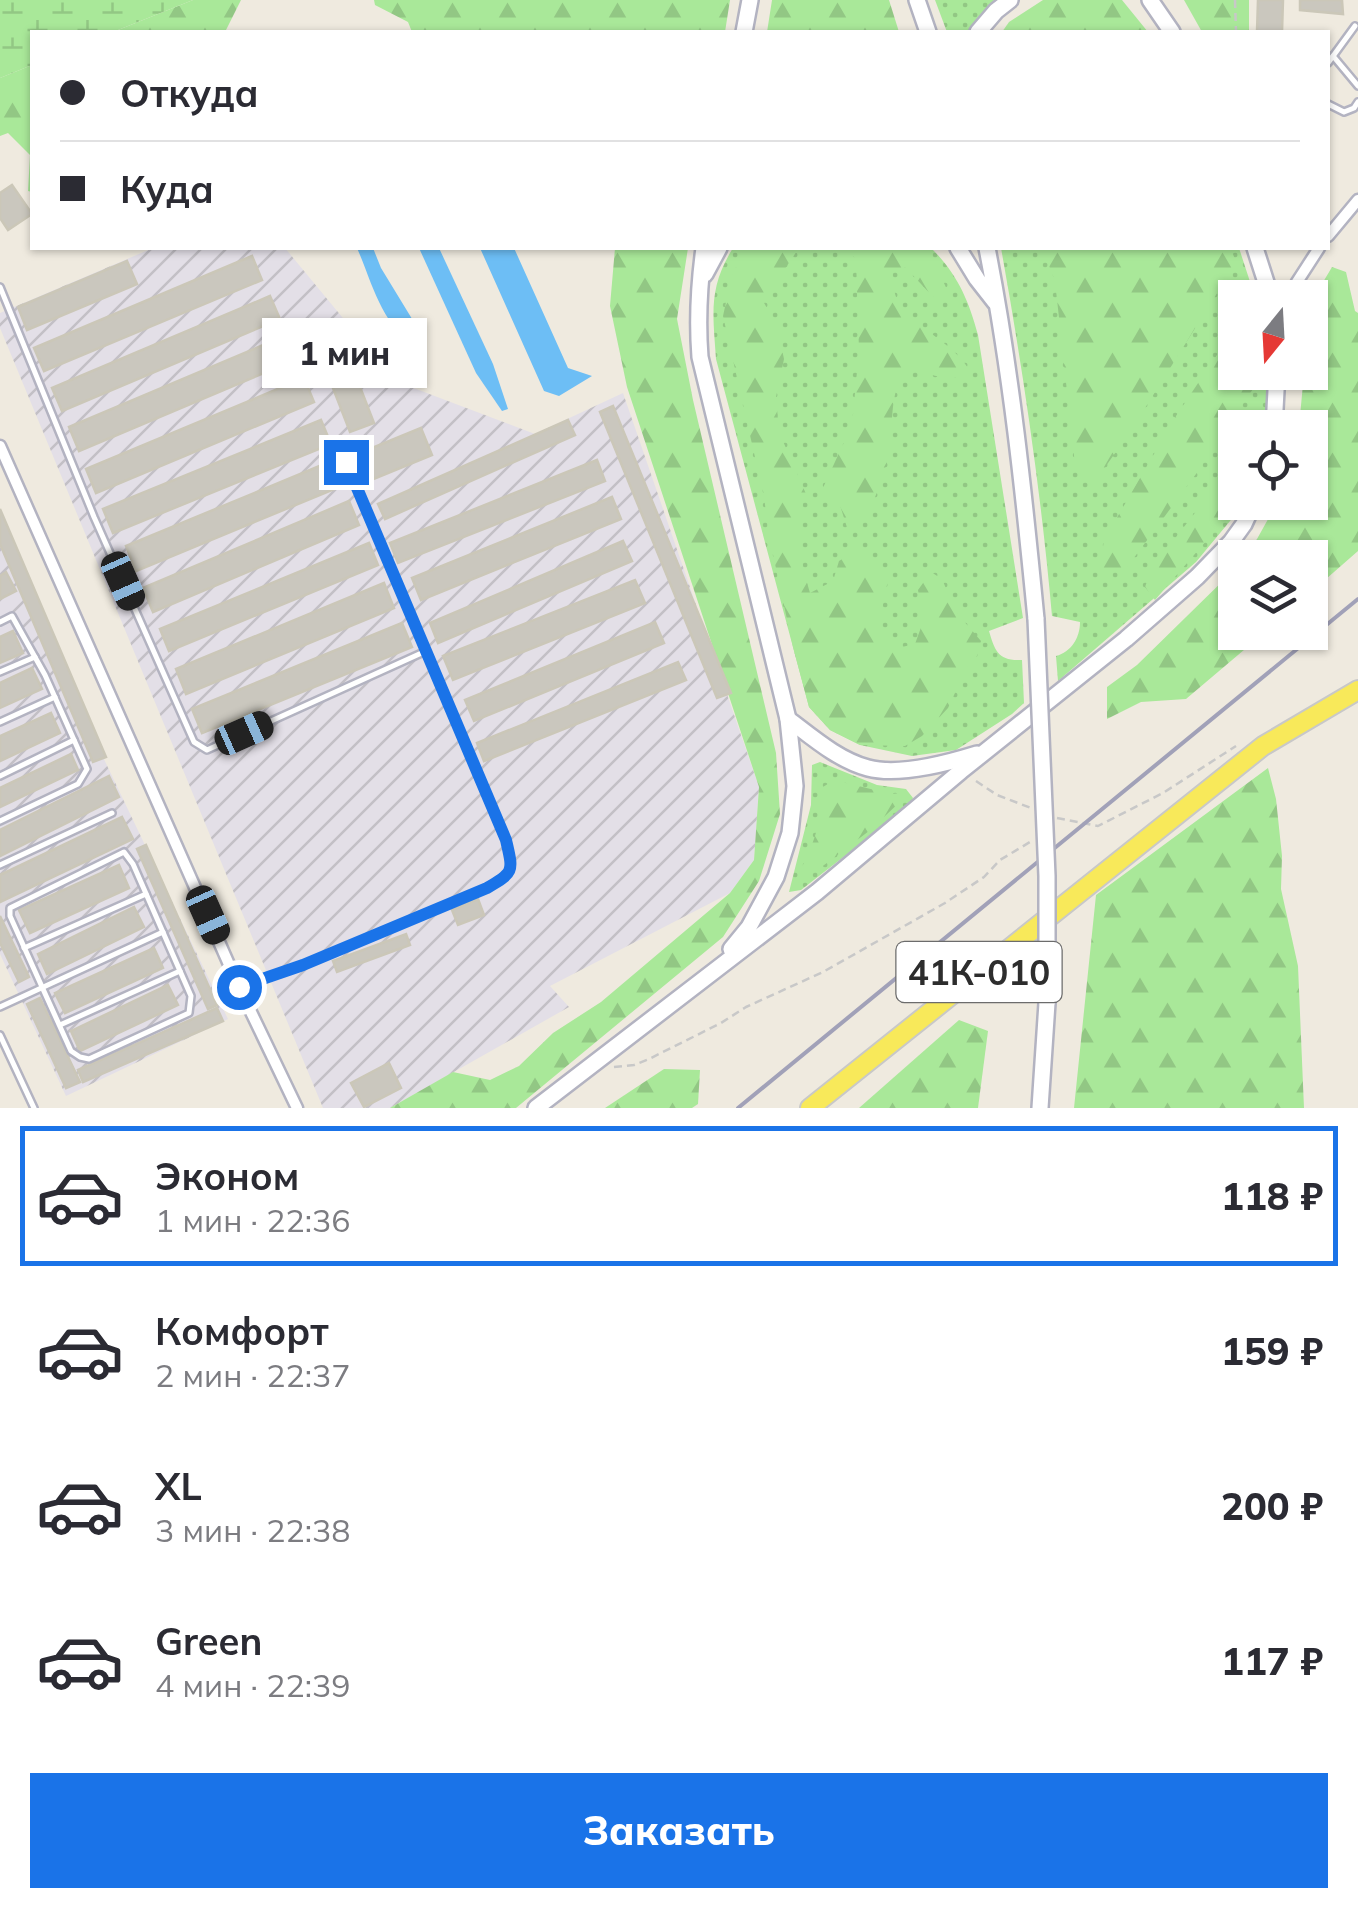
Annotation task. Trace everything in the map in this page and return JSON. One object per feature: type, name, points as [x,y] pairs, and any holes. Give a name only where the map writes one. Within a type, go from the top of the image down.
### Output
[{"type":"main road","name":"41К-010","points":[[810,1108],[1263,746],[1358,690]]},
{"type":"street","points":[[744,30],[750,0]]},
{"type":"street","points":[[917,0],[927,30]]},
{"type":"street","points":[[980,30],[1010,0]]},
{"type":"street","points":[[1150,0],[1171,30]]},
{"type":"street","points":[[1330,234],[1358,200]]},
{"type":"street","points":[[704,250],[698,286],[700,357],[788,718],[796,786],[790,833],[776,877],[750,927],[709,974]]},
{"type":"street","points":[[698,286],[718,250]]},
{"type":"street","points":[[959,250],[998,306]]},
{"type":"street","points":[[987,250],[1023,483],[1036,619],[1046,876],[1046,1003],[1040,1108]]},
{"type":"street","points":[[1256,250],[1265,280]]},
{"type":"street","points":[[1298,280],[1318,250]]},
{"type":"street","points":[[0,446],[239,987],[297,1108]]},
{"type":"street","points":[[536,1108],[817,892],[961,770],[1126,640],[1197,578],[1246,520]]},
{"type":"street","points":[[788,718],[831,750],[870,769],[941,766],[986,751]]},
{"type":"lane","points":[[1357,26],[1330,60],[1358,86]]},
{"type":"lane","points":[[1330,105],[1344,112],[1358,102]]},
{"type":"lane","points":[[0,287],[94,517],[194,742],[207,750],[426,651]]},
{"type":"lane","points":[[239,987],[321,958],[487,888],[508,876],[512,867],[506,840],[346,462]]},
{"type":"lane","points":[[0,622],[12,616],[87,768],[78,784],[0,820]]},
{"type":"lane","points":[[0,672],[35,657]]},
{"type":"lane","points":[[0,722],[55,697]]},
{"type":"lane","points":[[0,776],[74,740]]},
{"type":"lane","points":[[0,866],[112,812]]},
{"type":"lane","points":[[124,852],[163,932],[192,996],[189,1013],[89,1059],[71,1050],[10,916],[10,908],[124,852]]},
{"type":"lane","points":[[24,948],[146,894]]},
{"type":"lane","points":[[0,1006],[163,932]]},
{"type":"lane","points":[[60,1025],[180,971]]},
{"type":"lane","points":[[0,1035],[34,1108]]},
{"type":"path","points":[[1235,0],[1236,30]]},
{"type":"path","points":[[961,770],[998,795],[1033,809]]},
{"type":"path","points":[[1050,816],[1098,826],[1194,773]]},
{"type":"path","points":[[1048,828],[1062,819]]},
{"type":"path","points":[[592,1064],[634,1065],[814,977],[945,903],[1035,838]]},
{"type":"shaded area","points":[[148,250],[287,250],[395,381],[535,434],[623,393],[759,787],[754,860],[730,893],[550,986],[569,1007],[390,1108],[323,1108],[0,328],[0,313]]},
{"type":"shaded area","points":[[0,521],[102,755],[228,1019],[66,1096],[0,954]]},
{"type":"green space","points":[[0,0],[193,0],[118,30],[30,30],[30,66],[0,78]]},
{"type":"green space","points":[[193,0],[241,0],[226,30],[118,30]]},
{"type":"green space","points":[[374,0],[730,0],[725,30],[411,30],[408,22],[375,5]]},
{"type":"green space","points":[[772,0],[889,0],[898,30],[767,30]]},
{"type":"green space","points":[[935,0],[994,0],[969,30],[946,30]]},
{"type":"green space","points":[[1043,0],[1122,0],[1146,30],[1003,30]]},
{"type":"green space","points":[[1184,0],[1249,0],[1249,30],[1201,30]]},
{"type":"green space","points":[[30,66],[30,155],[8,133],[0,136],[0,78]]},
{"type":"green space","points":[[615,250],[688,250],[677,319],[776,753],[780,814],[759,881],[723,937],[516,1108],[390,1108],[453,1072],[490,1080],[519,1066],[553,1033],[601,1002],[730,893],[754,860],[759,787],[627,387],[610,306]]},
{"type":"green space","points":[[732,250],[933,250],[948,267],[966,299],[978,335],[1023,618],[989,631],[999,653],[1008,659],[1022,660],[1024,703],[956,750],[912,756],[860,745],[830,730],[809,707],[716,359],[713,315],[725,262]]},
{"type":"green space","points":[[745,250],[798,250],[763,301],[777,326],[784,359],[776,397],[779,432],[806,494],[799,544],[810,593],[833,581],[839,561],[855,551],[875,560],[888,580],[878,629],[893,649],[915,644],[923,622],[918,590],[931,572],[942,579],[956,612],[981,641],[976,659],[967,667],[948,708],[922,736],[905,746],[860,745],[830,730],[809,707],[723,316],[732,275]]},
{"type":"green space","points":[[846,250],[917,250],[926,257],[948,292],[938,302],[905,267],[892,270],[896,298],[913,319],[968,368],[961,377],[928,374],[909,365],[903,373],[896,390],[883,476],[866,515],[850,537],[839,502],[822,490],[852,425],[859,350],[856,259]]},
{"type":"green space","points":[[1001,250],[1240,250],[1249,280],[1218,280],[1218,390],[1268,390],[1269,410],[1218,410],[1218,520],[1231,520],[1196,562],[1058,681],[1056,656],[1074,644],[1080,622],[1052,616],[1031,431]]},
{"type":"green space","points":[[1043,250],[1232,250],[1236,263],[1225,280],[1218,280],[1218,292],[1096,480],[1075,465],[1055,281]]},
{"type":"green space","points":[[1332,267],[1346,272],[1358,313],[1358,551],[1328,577],[1328,540],[1256,540],[1268,520],[1328,520],[1328,410],[1301,410],[1302,390],[1328,390],[1328,280],[1324,280]]},
{"type":"green space","points":[[1218,353],[1218,390],[1252,390],[1239,410],[1218,410],[1218,441],[1122,574],[1100,567],[1104,540],[1176,416]]},
{"type":"green space","points":[[1218,481],[1218,520],[1224,520],[1155,600],[1145,587],[1152,568]]},
{"type":"green space","points":[[1218,586],[1218,650],[1244,650],[1186,699],[1141,702],[1107,719],[1107,687],[1137,665]]},
{"type":"green space","points":[[820,762],[877,785],[906,789],[913,798],[909,806],[801,890],[789,892],[811,805],[812,765]]},
{"type":"green space","points":[[1268,768],[1276,799],[1281,889],[1298,966],[1304,1108],[1074,1108],[1096,895]]},
{"type":"green space","points":[[834,780],[891,794],[902,793],[902,800],[869,831],[803,881],[800,871],[817,830],[823,787]]},
{"type":"green space","points":[[959,1020],[988,1031],[978,1108],[859,1108]]},
{"type":"green space","points":[[664,1069],[700,1070],[698,1104],[692,1108],[605,1108]]},
{"type":"water","points":[[358,250],[374,250],[420,332],[410,341],[391,323]]},
{"type":"water","points":[[420,250],[440,250],[493,364],[508,409],[502,411],[476,373]]},
{"type":"water","points":[[481,250],[515,250],[568,368],[592,376],[559,396],[544,391]]},
{"type":"building","points":[[1258,0],[1283,0],[1282,30],[1257,30]]},
{"type":"building","points":[[1300,0],[1342,0],[1343,14],[1300,10]]},
{"type":"building","points":[[12,185],[30,211],[30,215],[8,230],[0,218],[0,193]]},
{"type":"building","points":[[252,256],[262,280],[44,371],[34,348]]},
{"type":"building","points":[[127,261],[137,284],[27,330],[18,307]]},
{"type":"building","points":[[270,296],[280,319],[62,411],[52,388]]},
{"type":"building","points":[[287,335],[297,359],[79,451],[69,427]]},
{"type":"building","points":[[343,343],[374,423],[350,432],[319,352]]},
{"type":"building","points":[[304,378],[314,402],[96,493],[86,469]]},
{"type":"building","points":[[613,406],[731,693],[717,698],[600,412]]},
{"type":"building","points":[[321,420],[331,444],[113,533],[103,509]]},
{"type":"building","points":[[568,420],[575,435],[385,519],[378,504]]},
{"type":"building","points":[[421,428],[432,455],[366,482],[355,455]]},
{"type":"building","points":[[334,460],[344,485],[136,571],[126,546]]},
{"type":"building","points":[[597,460],[605,481],[398,563],[390,543]]},
{"type":"building","points":[[612,497],[621,519],[421,600],[412,578]]},
{"type":"building","points":[[349,501],[359,525],[153,612],[143,588]]},
{"type":"building","points":[[0,509],[106,757],[93,762],[0,544]]},
{"type":"building","points":[[623,541],[632,561],[438,643],[430,623]]},
{"type":"building","points":[[369,543],[378,565],[169,651],[160,629]]},
{"type":"building","points":[[6,572],[16,591],[0,599],[0,576]]},
{"type":"building","points":[[635,580],[645,603],[453,680],[443,656]]},
{"type":"building","points":[[384,583],[394,608],[186,694],[176,669]]},
{"type":"building","points":[[655,622],[664,643],[474,721],[465,700]]},
{"type":"building","points":[[402,623],[412,647],[202,733],[192,709]]},
{"type":"building","points":[[13,631],[23,653],[0,663],[0,637]]},
{"type":"building","points":[[678,662],[686,680],[484,761],[477,743]]},
{"type":"building","points":[[32,668],[42,689],[0,708],[0,683]]},
{"type":"building","points":[[51,713],[60,733],[0,761],[0,736]]},
{"type":"building","points":[[71,754],[78,770],[0,807],[0,788]]},
{"type":"building","points":[[109,776],[119,797],[0,856],[0,830]]},
{"type":"building","points":[[122,817],[133,839],[0,902],[0,875]]},
{"type":"building","points":[[146,845],[217,1005],[208,1009],[137,849]]},
{"type":"building","points":[[119,865],[129,888],[30,933],[19,910]]},
{"type":"building","points":[[478,899],[484,915],[458,925],[452,910]]},
{"type":"building","points":[[134,907],[144,927],[47,974],[38,954]]},
{"type":"building","points":[[0,916],[29,977],[19,982],[0,943]]},
{"type":"building","points":[[406,934],[410,945],[337,972],[333,961]]},
{"type":"building","points":[[154,948],[163,968],[65,1013],[55,993]]},
{"type":"building","points":[[168,985],[178,1005],[80,1051],[71,1031]]},
{"type":"building","points":[[40,998],[80,1082],[66,1088],[27,1004]]},
{"type":"building","points":[[217,1008],[223,1021],[83,1082],[78,1070]]},
{"type":"building","points":[[389,1063],[401,1088],[364,1107],[351,1083]]},
{"type":"railway","points":[[738,1108],[1358,599]]},
{"type":"route","points":[[239,987],[303,965],[487,888],[508,876],[512,867],[506,840],[346,462]]}]
